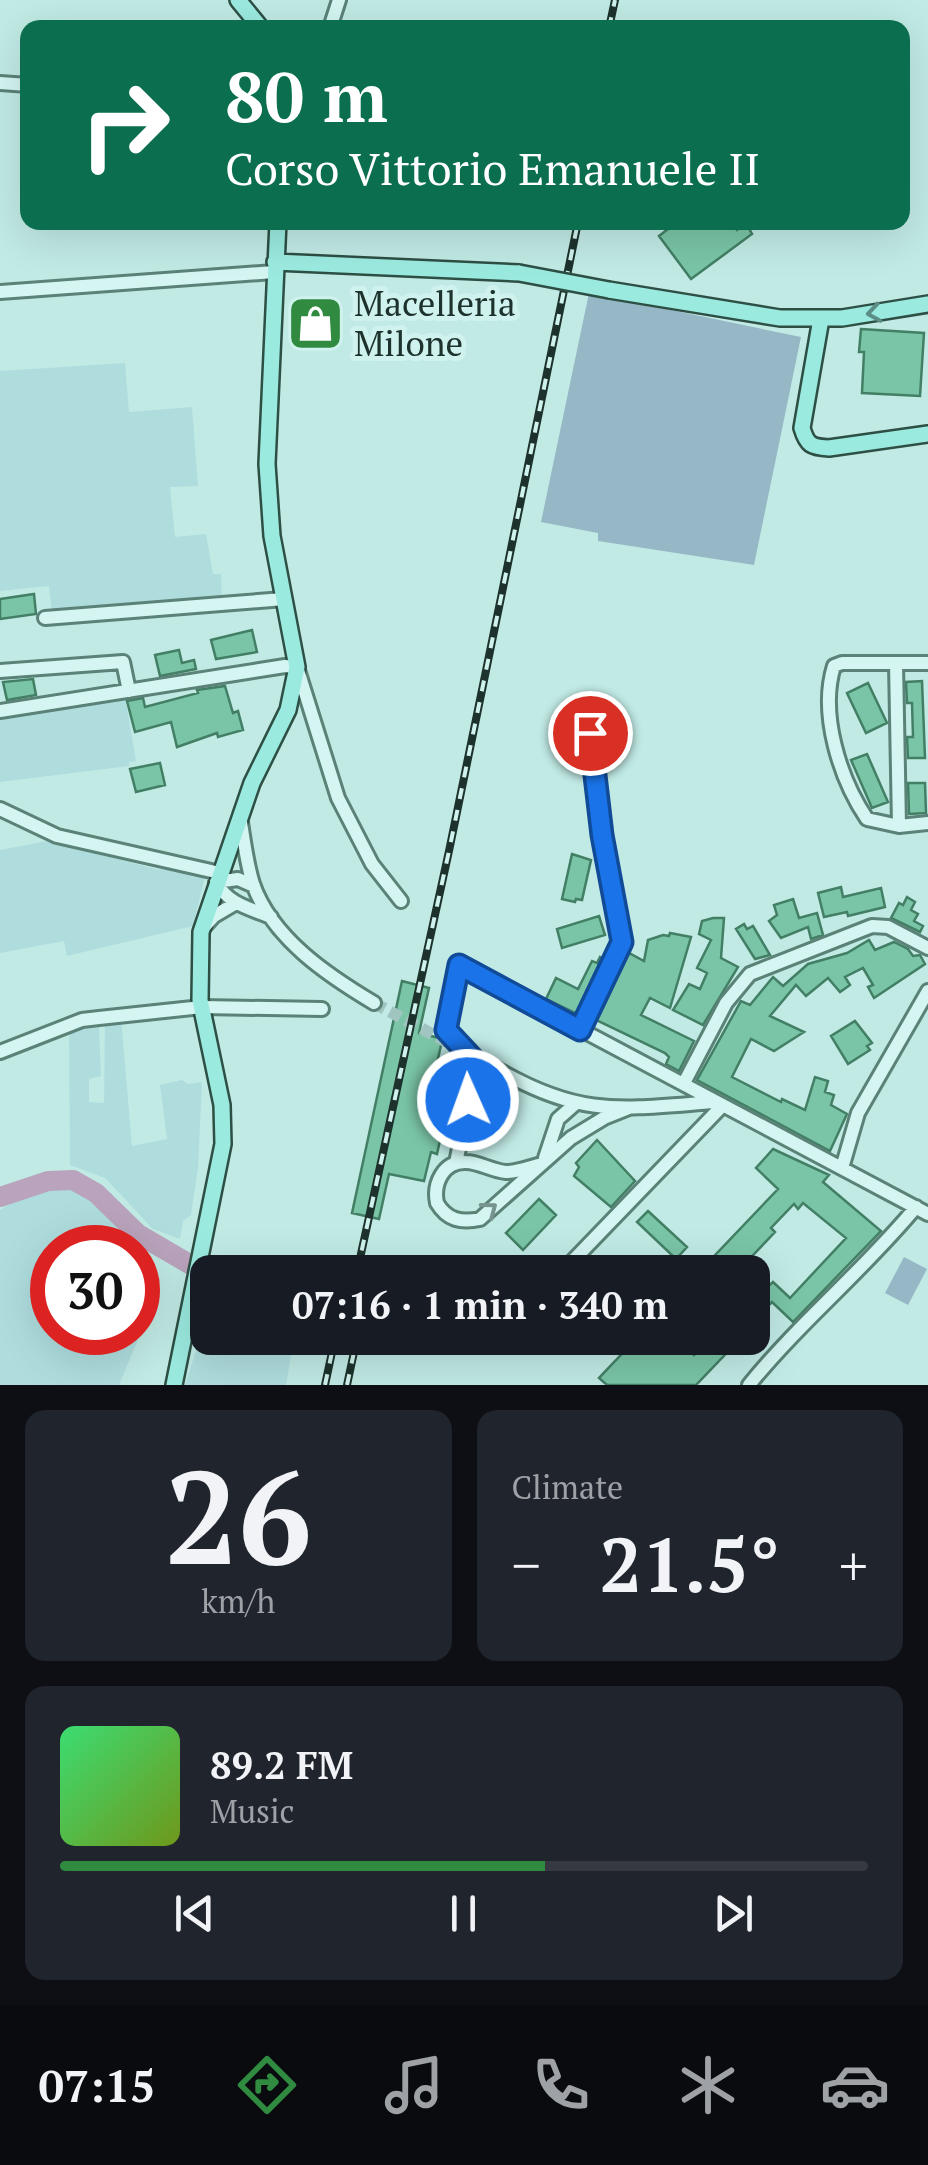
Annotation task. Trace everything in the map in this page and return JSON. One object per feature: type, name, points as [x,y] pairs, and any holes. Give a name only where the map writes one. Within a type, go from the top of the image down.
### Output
[{"type":"main road","points":[[238,0],[254,20]]},
{"type":"main road","points":[[174,1385],[223,1144],[222,1105],[202,1007],[200,932],[252,783],[288,710],[298,668],[272,536],[267,464],[277,230]]},
{"type":"main road","points":[[274,267],[519,273],[780,318],[821,319],[928,304]]},
{"type":"main road","points":[[821,319],[802,428],[806,442],[813,448],[829,448],[928,434]]},
{"type":"street","points":[[0,292],[274,267]]},
{"type":"street","points":[[45,618],[284,599]]},
{"type":"street","points":[[0,671],[123,662],[130,691]]},
{"type":"street","points":[[896,663],[899,826]]},
{"type":"street","points":[[928,664],[834,666],[828,710],[832,738],[867,819],[899,826],[928,823]]},
{"type":"street","points":[[0,711],[285,666],[298,668],[338,798],[372,864],[401,901]]},
{"type":"street","points":[[580,1030],[622,942],[602,835],[590,733]]},
{"type":"street","points":[[0,809],[57,836],[254,886]]},
{"type":"street","points":[[241,822],[254,886],[271,918],[333,979],[374,1003]]},
{"type":"street","points":[[218,878],[222,893],[236,904],[271,918]]},
{"type":"street","points":[[200,932],[214,916],[236,904]]},
{"type":"street","points":[[678,1105],[683,1083],[726,1004],[750,974],[872,926],[888,926],[928,948]]},
{"type":"street","points":[[456,1163],[474,1068],[470,1056],[446,1030],[459,965],[922,1211],[768,1361],[749,1385]]},
{"type":"street","points":[[842,1168],[858,1113],[928,992]]},
{"type":"street","points":[[0,1052],[82,1020],[202,1007],[322,1009]]},
{"type":"street","points":[[497,1070],[540,1093],[575,1104],[630,1108],[719,1104]]},
{"type":"street","points":[[540,1093],[548,1104],[554,1128]]},
{"type":"street","points":[[575,1104],[563,1112],[554,1128],[551,1148],[541,1162],[507,1172],[469,1162],[456,1163],[441,1174],[435,1194],[446,1215],[466,1221],[480,1218],[571,1138],[630,1108]]},
{"type":"street","points":[[571,1138],[579,1122],[575,1104]]},
{"type":"street","points":[[578,1255],[719,1104]]},
{"type":"shaded area","points":[[589,293],[801,337],[754,565],[598,541],[598,533],[541,522]]},
{"type":"shaded area","points":[[125,363],[129,412],[192,407],[198,486],[170,487],[175,537],[206,534],[213,574],[221,574],[222,601],[52,614],[49,586],[0,591],[0,371]]},
{"type":"shaded area","points":[[125,696],[136,761],[129,762],[129,766],[0,782],[0,714]]},
{"type":"shaded area","points":[[47,841],[160,870],[163,862],[206,872],[193,926],[67,956],[64,941],[0,953],[0,850]]},
{"type":"shaded area","points":[[121,1018],[132,1146],[167,1139],[160,1085],[182,1080],[188,1084],[202,1082],[198,1168],[191,1215],[183,1221],[180,1239],[160,1232],[160,1225],[149,1225],[105,1178],[70,1165],[69,1030],[96,1022],[99,1027],[101,1076],[89,1079],[89,1102],[104,1103],[105,1020]]},
{"type":"shaded area","points":[[59,1187],[74,1190],[95,1204],[114,1225],[30,1225],[30,1355],[132,1355],[119,1385],[0,1385],[0,1210],[23,1195]]},
{"type":"shaded area","points":[[904,1257],[927,1269],[908,1305],[885,1293]]},
{"type":"shaded area","points":[[195,1355],[291,1355],[286,1385],[185,1385]]},
{"type":"building","points":[[667,230],[750,230],[752,234],[691,279],[659,236]]},
{"type":"building","points":[[861,329],[924,333],[920,396],[862,393]]},
{"type":"building","points":[[34,594],[36,614],[0,619],[0,599]]},
{"type":"building","points":[[252,630],[257,652],[216,659],[211,640]]},
{"type":"building","points":[[179,650],[182,663],[194,660],[196,669],[160,676],[155,655]]},
{"type":"building","points":[[33,679],[36,695],[7,700],[3,682]]},
{"type":"building","points":[[922,681],[925,758],[908,758],[907,737],[913,737],[912,703],[907,703],[906,682]]},
{"type":"building","points":[[868,683],[887,723],[866,733],[847,693]]},
{"type":"building","points":[[225,686],[243,730],[218,737],[217,733],[177,747],[171,722],[135,732],[127,701],[143,698],[145,707],[198,693],[197,690]]},
{"type":"building","points":[[867,754],[888,802],[872,808],[851,760]]},
{"type":"building","points":[[160,763],[165,785],[136,792],[130,769]]},
{"type":"building","points":[[908,783],[925,783],[926,813],[909,814]]},
{"type":"building","points":[[572,854],[591,860],[582,900],[575,902],[562,899]]},
{"type":"building","points":[[841,887],[843,897],[881,888],[885,907],[824,917],[818,893]]},
{"type":"building","points":[[907,897],[915,902],[911,910],[918,914],[914,921],[923,926],[920,932],[891,918]]},
{"type":"building","points":[[793,899],[799,918],[817,913],[823,935],[811,939],[808,927],[781,938],[769,921],[777,915],[774,905]]},
{"type":"building","points":[[599,916],[605,935],[562,948],[557,929]]},
{"type":"building","points":[[724,918],[721,958],[738,967],[703,1025],[673,1010],[689,984],[700,989],[707,973],[697,968],[711,940],[699,934],[702,921]]},
{"type":"building","points":[[744,924],[747,929],[753,926],[770,955],[755,959],[736,929]]},
{"type":"building","points":[[670,933],[691,937],[670,1008],[650,998],[641,1015],[694,1041],[679,1071],[666,1064],[669,1057],[665,1053],[596,1020],[629,953],[644,961],[648,940]]},
{"type":"building","points":[[869,940],[875,950],[894,942],[913,956],[920,955],[925,964],[874,998],[868,987],[873,985],[863,968],[845,977],[850,985],[840,992],[828,978],[806,996],[796,985],[770,1016],[804,1032],[774,1051],[751,1039],[732,1077],[805,1110],[815,1077],[828,1081],[825,1092],[834,1095],[831,1105],[847,1114],[830,1151],[697,1080],[741,1001],[750,1005],[773,977],[783,986],[808,964],[847,953]]},
{"type":"building","points":[[600,957],[604,959],[577,1014],[546,999],[556,978],[578,989],[592,961],[597,963]]},
{"type":"building","points":[[402,981],[429,988],[419,1033],[442,1041],[437,1063],[456,1067],[437,1154],[431,1152],[424,1181],[389,1174],[379,1219],[352,1213]]},
{"type":"building","points":[[855,1021],[872,1043],[867,1046],[870,1050],[848,1064],[831,1036]]},
{"type":"building","points":[[597,1140],[635,1181],[611,1207],[574,1176],[579,1167],[576,1163]]},
{"type":"building","points":[[773,1149],[829,1175],[823,1182],[881,1231],[793,1322],[770,1304],[770,1285],[773,1282],[790,1298],[846,1238],[803,1203],[798,1209],[794,1204],[753,1255],[715,1255],[778,1189],[756,1168]]},
{"type":"building","points":[[539,1199],[556,1215],[523,1250],[506,1233]]},
{"type":"building","points":[[648,1211],[687,1247],[680,1255],[672,1255],[637,1222]]},
{"type":"building","points":[[621,1355],[725,1355],[696,1385],[607,1385],[599,1378]]},
{"type":"waterway","points":[[0,1197],[48,1181],[73,1180],[96,1193],[138,1234],[190,1264]]},
{"type":"tunnel","points":[[374,1003],[497,1069]]},
{"type":"railway","points":[[611,20],[615,0]]},
{"type":"railway","points":[[361,1255],[449,851],[576,230]]},
{"type":"railway","points":[[325,1385],[331,1355]]},
{"type":"railway","points":[[347,1385],[353,1355]]},
{"type":"place","name":"Macelleria Milone","points":[[315,323]]},
{"type":"route","points":[[468,1100],[474,1060],[446,1030],[459,965],[580,1030],[622,942],[602,835],[590,733]]}]
